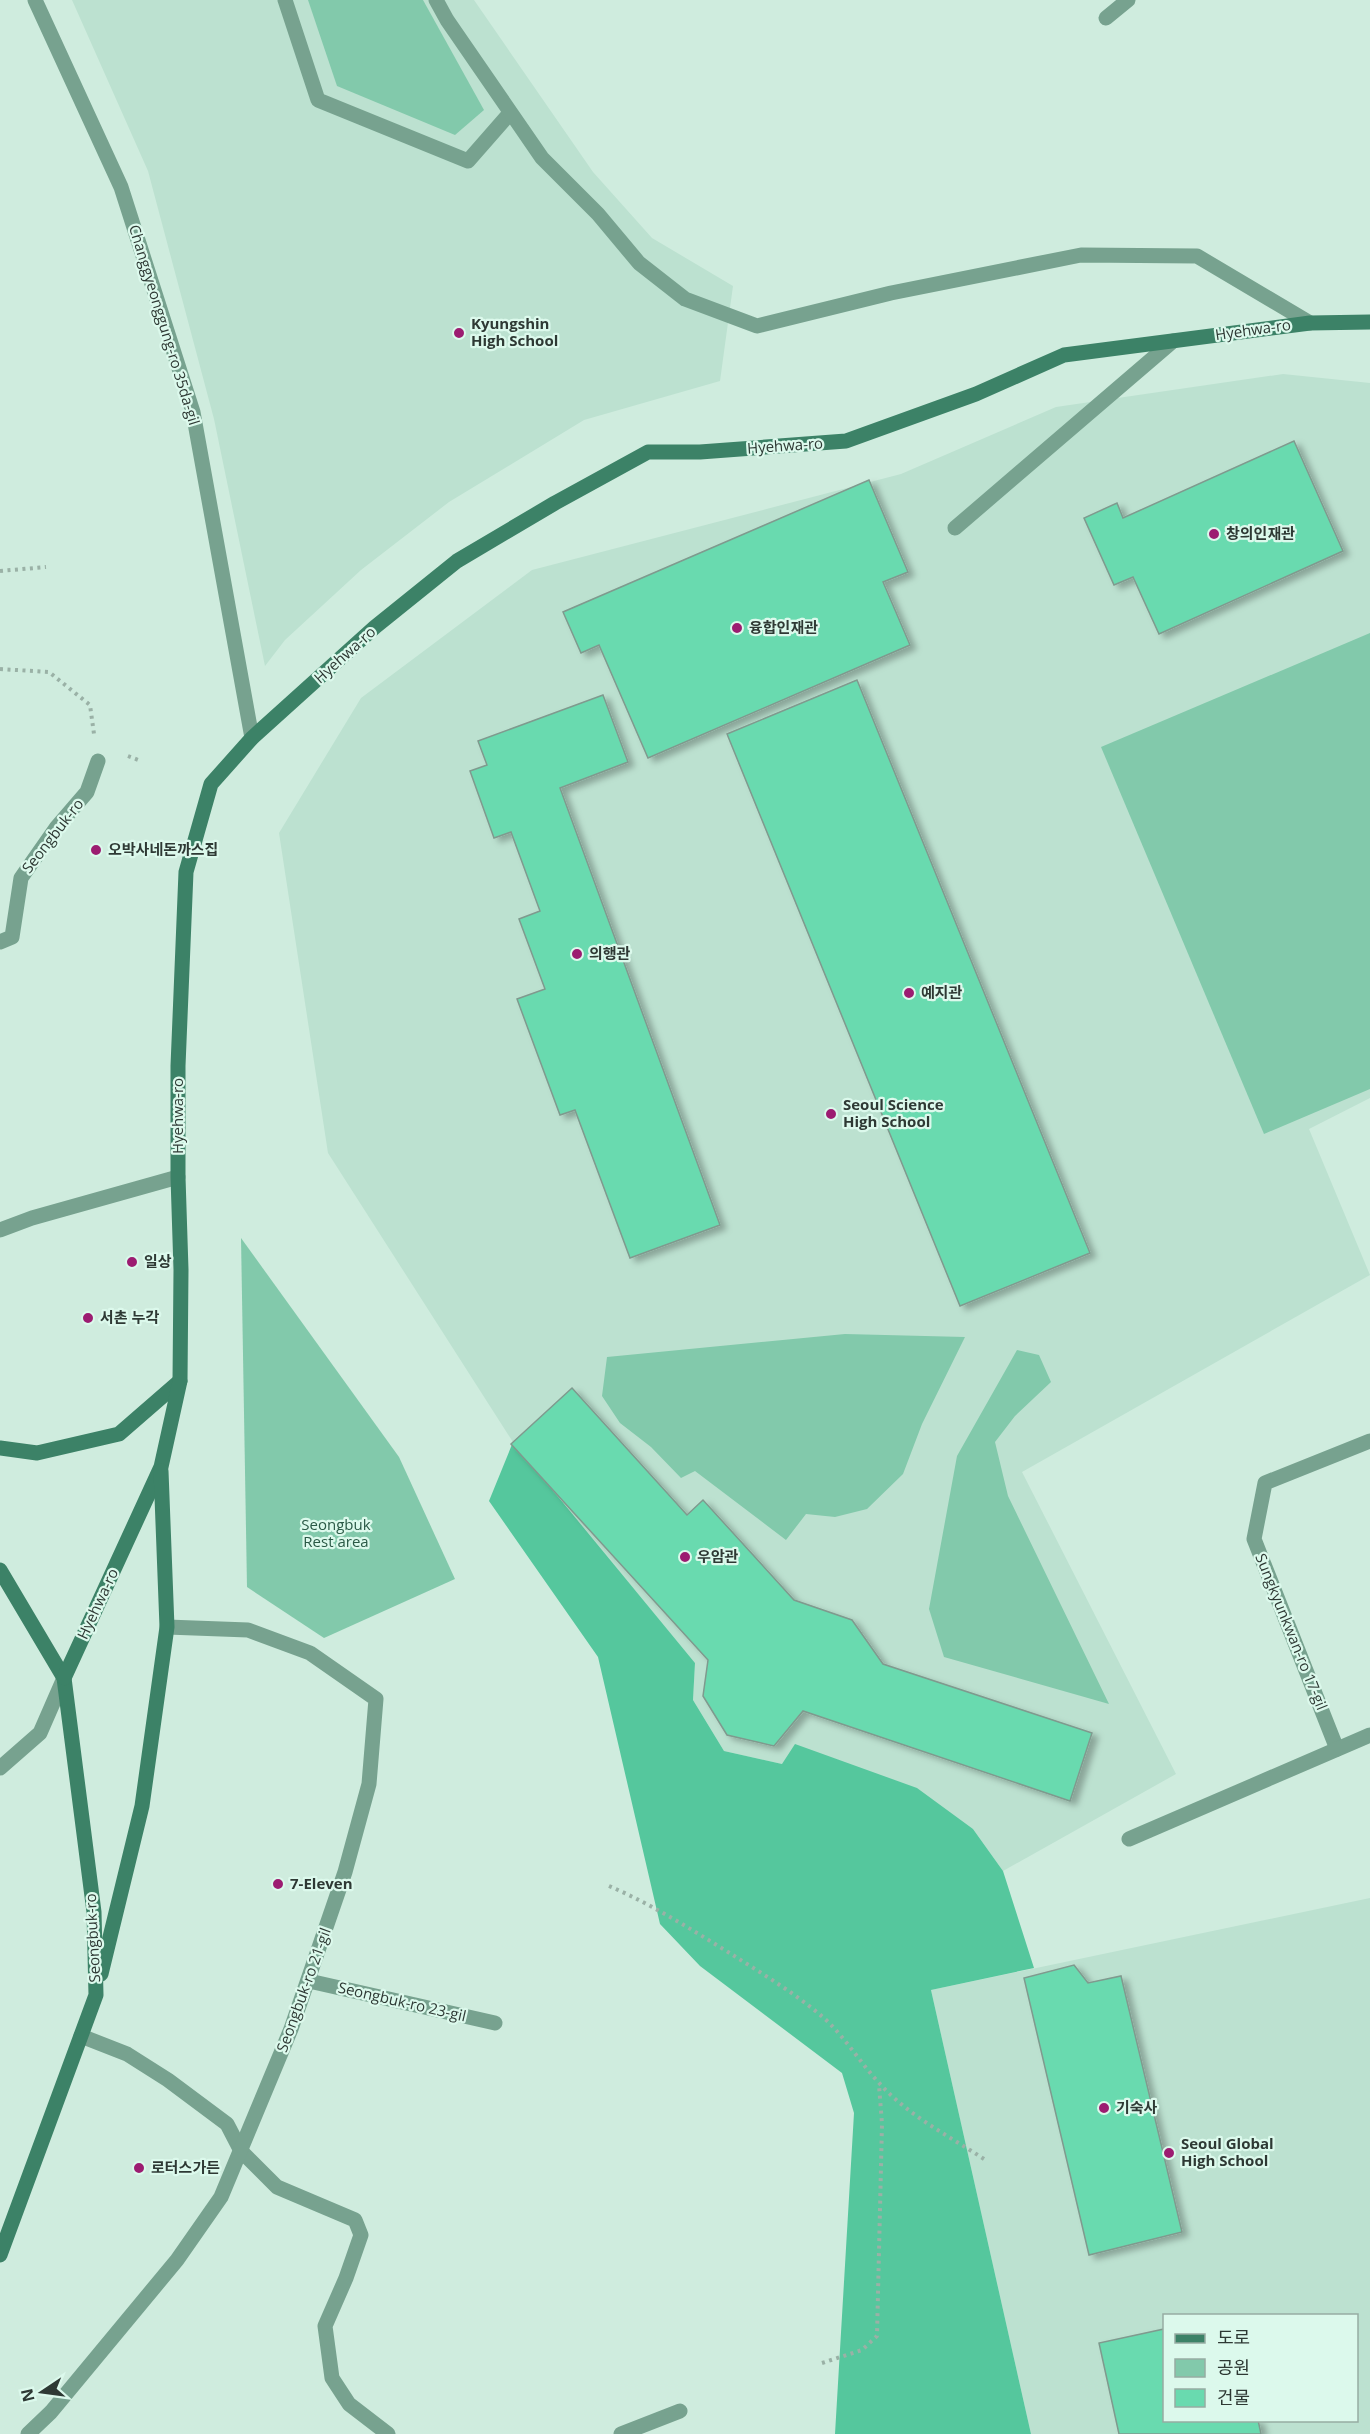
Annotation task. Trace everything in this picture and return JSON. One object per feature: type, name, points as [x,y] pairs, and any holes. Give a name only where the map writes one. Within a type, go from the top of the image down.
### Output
[{"type":"street","name":"Changgyeonggung-ro 35da-gil","points":[[34,0],[121,187],[193,412],[252,738]]},
{"type":"street","points":[[285,0],[318,100],[468,161],[510,113]]},
{"type":"street","points":[[436,0],[447,20],[542,158],[598,214],[639,263],[685,298],[757,326],[891,293],[1082,255],[1197,256],[1310,322]]},
{"type":"street","points":[[1106,18],[1128,0]]},
{"type":"street","name":"Hyehwa-ro","points":[[64,1678],[161,1467],[180,1381],[182,1270],[178,1177],[178,1066],[186,872],[211,784],[252,738],[375,627],[457,561],[555,503],[648,452],[700,452],[846,441],[976,394],[1064,356],[1310,322],[1370,322]]},
{"type":"street","points":[[955,528],[1173,341]]},
{"type":"street","name":"Seongbuk-ro","points":[[0,942],[12,937],[21,878],[56,828],[87,792],[98,761]]},
{"type":"street","points":[[0,1230],[32,1218],[178,1177]]},
{"type":"street","points":[[0,1448],[37,1453],[119,1434],[180,1381]]},
{"type":"street","name":"Sungkyunkwan-ro 17-gil","points":[[1337,1749],[1254,1539],[1265,1483],[1370,1441]]},
{"type":"street","points":[[96,1995],[142,1806],[167,1628],[161,1467]]},
{"type":"street","name":"Seongbuk-ro","points":[[0,1570],[64,1678],[94,1912],[96,1995],[0,2255]]},
{"type":"street","name":"Seongbuk-ro 21-gil","points":[[28,2434],[51,2412],[177,2260],[221,2197],[309,1981],[345,1872],[369,1784],[376,1699],[310,1653],[248,1630],[167,1628]]},
{"type":"street","points":[[0,1768],[40,1733],[64,1678]]},
{"type":"street","points":[[1129,1839],[1370,1735]]},
{"type":"street","name":"Seongbuk-ro 23-gil","points":[[309,1981],[495,2023]]},
{"type":"street","points":[[81,2036],[127,2054],[168,2080],[227,2124],[241,2151],[277,2187],[355,2220],[361,2235],[346,2278],[325,2326],[332,2378],[349,2404],[387,2434]]},
{"type":"street","points":[[621,2434],[680,2411]]},
{"type":"path","points":[[0,571],[46,567]]},
{"type":"path","points":[[0,669],[49,672],[90,705],[98,761]]},
{"type":"path","points":[[609,1886],[641,1900],[710,1941],[765,1975],[820,2014],[863,2062],[879,2084],[899,2104],[984,2159]]},
{"type":"path","points":[[822,2363],[862,2350],[877,2336],[882,2124],[879,2084]]},
{"type":"shaded area","name":"Kyungshin High School","points":[[72,0],[474,0],[593,172],[652,238],[733,286],[720,381],[584,420],[449,502],[361,570],[285,640],[265,666],[214,419],[148,171]]},
{"type":"shaded area","name":"Seoul Science High School","points":[[1283,374],[1370,383],[1370,1098],[1309,1129],[1370,1275],[1022,1472],[1176,1774],[1003,1871],[973,1829],[782,1764],[724,1751],[693,1700],[695,1663],[518,1450],[328,1153],[279,833],[361,698],[532,570],[901,474],[1056,407]]},
{"type":"shaded area","name":"Seoul Global High School","points":[[1370,1898],[1370,2434],[1031,2434],[931,1990]]},
{"type":"green space","points":[[308,0],[423,0],[484,110],[455,135],[337,86]]},
{"type":"green space","points":[[1370,633],[1370,1089],[1264,1134],[1101,747]]},
{"type":"green space","name":"Seongbuk Rest area","points":[[241,1238],[399,1457],[455,1579],[324,1638],[247,1587]]},
{"type":"green space","points":[[845,1334],[965,1337],[922,1424],[903,1474],[867,1509],[835,1517],[806,1514],[786,1540],[695,1471],[681,1478],[651,1447],[620,1423],[602,1396],[607,1357]]},
{"type":"green space","points":[[1017,1350],[1039,1355],[1051,1382],[1015,1416],[995,1442],[1008,1496],[1109,1704],[944,1657],[929,1609],[957,1456]]},
{"type":"green space","points":[[513,1442],[695,1663],[693,1700],[724,1751],[782,1764],[795,1744],[917,1788],[973,1829],[1003,1871],[1034,1968],[931,1990],[1031,2434],[835,2434],[854,2113],[842,2073],[700,1966],[660,1924],[598,1657],[489,1501]]},
{"type":"building","name":"창의인재관","points":[[1294,441],[1343,551],[1159,634],[1133,577],[1114,585],[1084,518],[1117,503],[1123,518]]},
{"type":"building","name":"융합인재관","points":[[869,480],[908,572],[883,582],[910,645],[648,758],[599,645],[581,653],[563,612]]},
{"type":"building","name":"예지관","points":[[857,680],[1090,1253],[960,1306],[727,734]]},
{"type":"building","name":"의행관","points":[[603,695],[628,762],[560,788],[720,1225],[630,1258],[575,1110],[560,1115],[517,999],[545,989],[519,919],[540,911],[511,832],[494,838],[470,771],[487,765],[478,741]]},
{"type":"building","name":"우암관","points":[[572,1388],[687,1515],[703,1500],[794,1600],[852,1620],[883,1664],[1092,1733],[1070,1801],[803,1711],[774,1746],[727,1735],[703,1696],[708,1660],[511,1444]]},
{"type":"building","name":"기숙사","points":[[1074,1965],[1088,1983],[1121,1976],[1182,2232],[1089,2255],[1024,1978]]},
{"type":"building","points":[[1163,2329],[1163,2422],[1258,2422],[1261,2434],[1119,2434],[1099,2343]]},
{"type":"place","name":"Kyungshin High School","points":[[459,333]]},
{"type":"place","name":"창의인재관","points":[[1214,534]]},
{"type":"place","name":"융합인재관","points":[[737,628]]},
{"type":"place","name":"오박사네돈까스집","points":[[96,850]]},
{"type":"place","name":"의행관","points":[[577,954]]},
{"type":"place","name":"예지관","points":[[909,993]]},
{"type":"place","name":"Seoul Science High School","points":[[831,1114]]},
{"type":"place","name":"일상","points":[[132,1262]]},
{"type":"place","name":"서촌 누각","points":[[88,1318]]},
{"type":"place","name":"우암관","points":[[685,1557]]},
{"type":"place","name":"7-Eleven","points":[[278,1884]]},
{"type":"place","name":"기숙사","points":[[1104,2108]]},
{"type":"place","name":"Seoul Global High School","points":[[1169,2153]]},
{"type":"place","name":"로터스가든","points":[[139,2168]]}]
